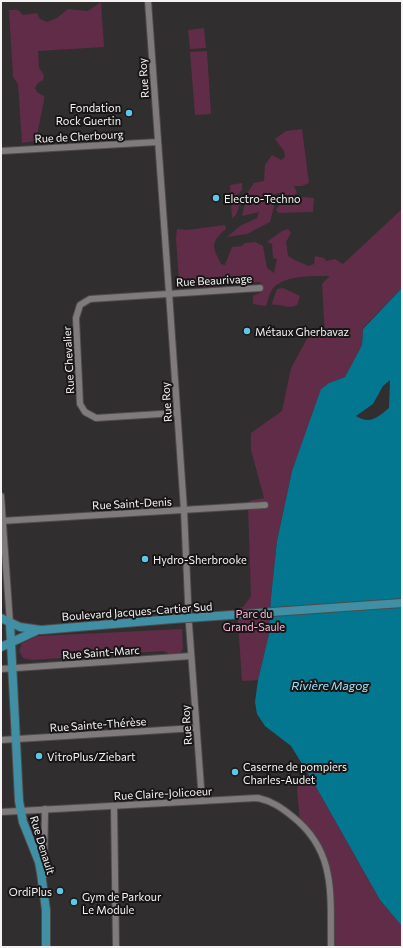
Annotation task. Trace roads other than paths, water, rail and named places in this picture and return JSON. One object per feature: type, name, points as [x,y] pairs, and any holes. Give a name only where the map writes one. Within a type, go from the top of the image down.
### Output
[{"type":"main road","name":"Boulevard Jacques-Cartier Sud","points":[[1,618],[24,628],[41,630],[402,603]]},
{"type":"main road","name":"Rue Denault","points":[[10,623],[15,739],[21,811],[23,822],[39,862],[44,889],[46,947]]},
{"type":"main road","name":"Boulevard Jacques-Cartier Sud","points":[[1,647],[41,630]]},
{"type":"street","name":"Rue Roy","points":[[148,1],[184,510],[191,656],[202,801]]},
{"type":"street","name":"Rue de Cherbourg","points":[[1,151],[158,142]]},
{"type":"street","name":"Rue Beaurivage","points":[[169,293],[260,288]]},
{"type":"street","name":"Rue Chevalier","points":[[169,293],[90,299],[80,305],[76,318],[80,404],[85,412],[96,418],[176,413]]},
{"type":"street","name":"Rue Denault","points":[[1,496],[4,592],[10,623]]},
{"type":"street","name":"Rue Saint-Denis","points":[[2,521],[265,505]]},
{"type":"street","name":"Rue Saint-Marc","points":[[1,669],[191,656]]},
{"type":"street","name":"Rue Sainte-Thérèse","points":[[1,740],[196,728]]},
{"type":"street","name":"Rue Claire-Jolicoeur","points":[[1,812],[258,798],[268,801],[283,809],[312,836],[325,860],[330,887],[331,947]]},
{"type":"street","points":[[114,806],[116,947]]},
{"type":"street","name":"Rue Denault","points":[[44,889],[45,809]]},
{"type":"water","name":"Rivière Magog","points":[[402,288],[402,926],[380,900],[315,785],[291,746],[265,726],[257,714],[255,702],[258,680],[269,634],[277,541],[292,471],[321,389],[329,383],[345,377],[362,345],[363,329]],"holes":[[[390,380],[389,408],[374,419],[370,420],[361,419],[356,416],[373,404],[383,386]]]},
{"type":"place","name":"Fondation Rock Guertin","points":[[129,113]]},
{"type":"place","name":"Electro-Techno","points":[[216,198]]},
{"type":"place","name":"Métaux Gherbavaz","points":[[247,331]]},
{"type":"place","name":"Hydro-Sherbrooke","points":[[145,559]]},
{"type":"place","name":"VitroPlus/Ziebart","points":[[39,756]]},
{"type":"place","name":"Caserne de pompiers Charles-Audet","points":[[235,772]]},
{"type":"place","name":"OrdiPlus","points":[[60,891]]},
{"type":"place","name":"Gym de Parkour Le Module","points":[[74,902]]},
{"type":"park label","name":"Parc du Grand-Saule","points":[[254,619]]}]
